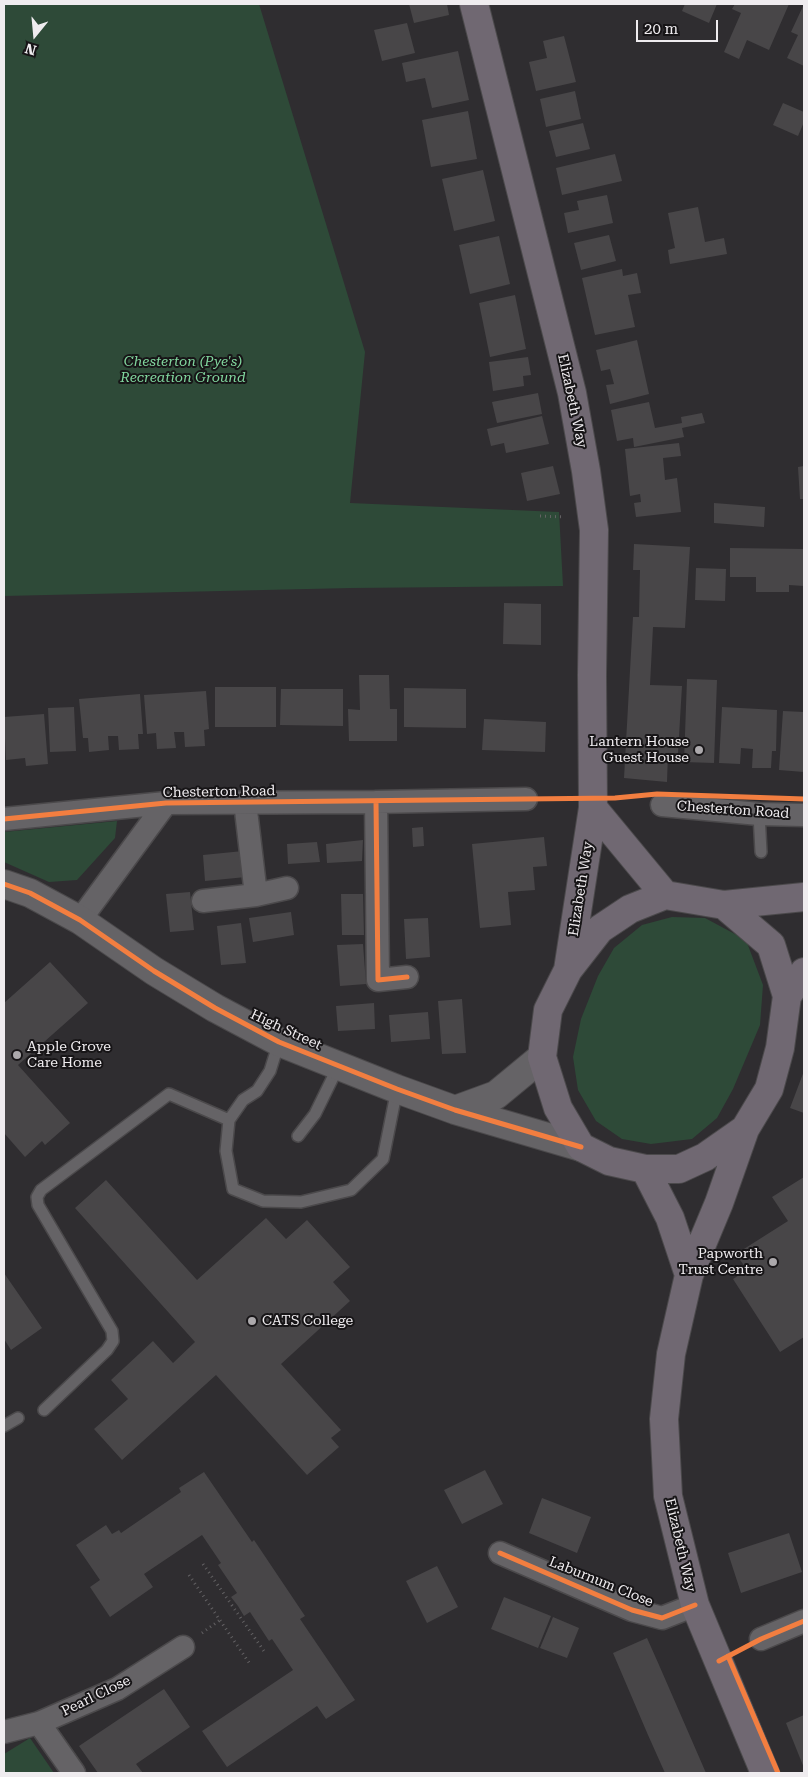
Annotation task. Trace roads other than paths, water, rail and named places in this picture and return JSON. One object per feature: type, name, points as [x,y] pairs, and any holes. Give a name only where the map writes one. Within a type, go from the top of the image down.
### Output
[{"type":"main road","name":"Elizabeth Way","points":[[474,4],[572,393],[594,530],[593,808],[568,970]]},
{"type":"main road","name":"Elizabeth Way","points":[[593,808],[665,895]]},
{"type":"main road","points":[[724,905],[771,945],[787,996],[780,1048],[769,1089],[745,1129],[705,1157],[679,1169],[645,1169],[609,1161],[581,1147],[558,1108],[542,1056],[548,1010],[568,970],[600,929],[630,909],[665,895],[724,905],[804,897]]},
{"type":"main road","points":[[787,996],[804,972]]},
{"type":"main road","name":"Elizabeth Way","points":[[745,1129],[719,1203],[689,1275],[670,1354],[664,1419],[668,1496],[695,1605],[765,1773]]},
{"type":"main road","points":[[645,1169],[670,1218],[689,1275]]},
{"type":"street","name":"Chesterton Road","points":[[4,819],[166,803],[526,799]]},
{"type":"street","name":"Chesterton Road","points":[[245,802],[256,894]]},
{"type":"street","points":[[376,802],[378,980],[408,977]]},
{"type":"street","name":"Chesterton Road","points":[[80,920],[166,803]]},
{"type":"street","name":"Chesterton Road","points":[[662,805],[758,814],[804,815]]},
{"type":"street","name":"High Street","points":[[4,884],[30,893],[80,920],[161,975],[215,1008],[280,1042],[397,1089],[456,1110],[581,1147]]},
{"type":"street","points":[[203,901],[287,888]]},
{"type":"street","points":[[456,1110],[496,1095],[542,1056]]},
{"type":"street","name":"Laburnum Close","points":[[500,1553],[632,1610],[662,1618],[695,1605]]},
{"type":"street","points":[[761,1639],[804,1621]]},
{"type":"street","name":"Pearl Close","points":[[4,1732],[39,1723],[117,1689],[183,1647]]},
{"type":"street","points":[[39,1723],[74,1773]]},
{"type":"lane","points":[[758,814],[761,852]]},
{"type":"lane","points":[[280,1042],[270,1072],[257,1091],[243,1100],[229,1120],[226,1152],[233,1189],[263,1201],[301,1202],[351,1190],[382,1159],[397,1089]]},
{"type":"lane","points":[[298,1136],[315,1114],[338,1065]]},
{"type":"lane","points":[[44,1410],[107,1350],[113,1341],[112,1331],[38,1205],[37,1196],[41,1190],[169,1094],[229,1120]]},
{"type":"lane","points":[[4,1426],[18,1418]]},
{"type":"place","name":"Lantern House Guest House","points":[[699,750]]},
{"type":"place","name":"Apple Grove Care Home","points":[[17,1055]]},
{"type":"place","name":"Papworth Trust Centre","points":[[773,1262]]},
{"type":"place","name":"CATS College","points":[[252,1321]]},
{"type":"park label","name":"Chesterton (Pye's) Recreation Ground","points":[[183,370]]}]
